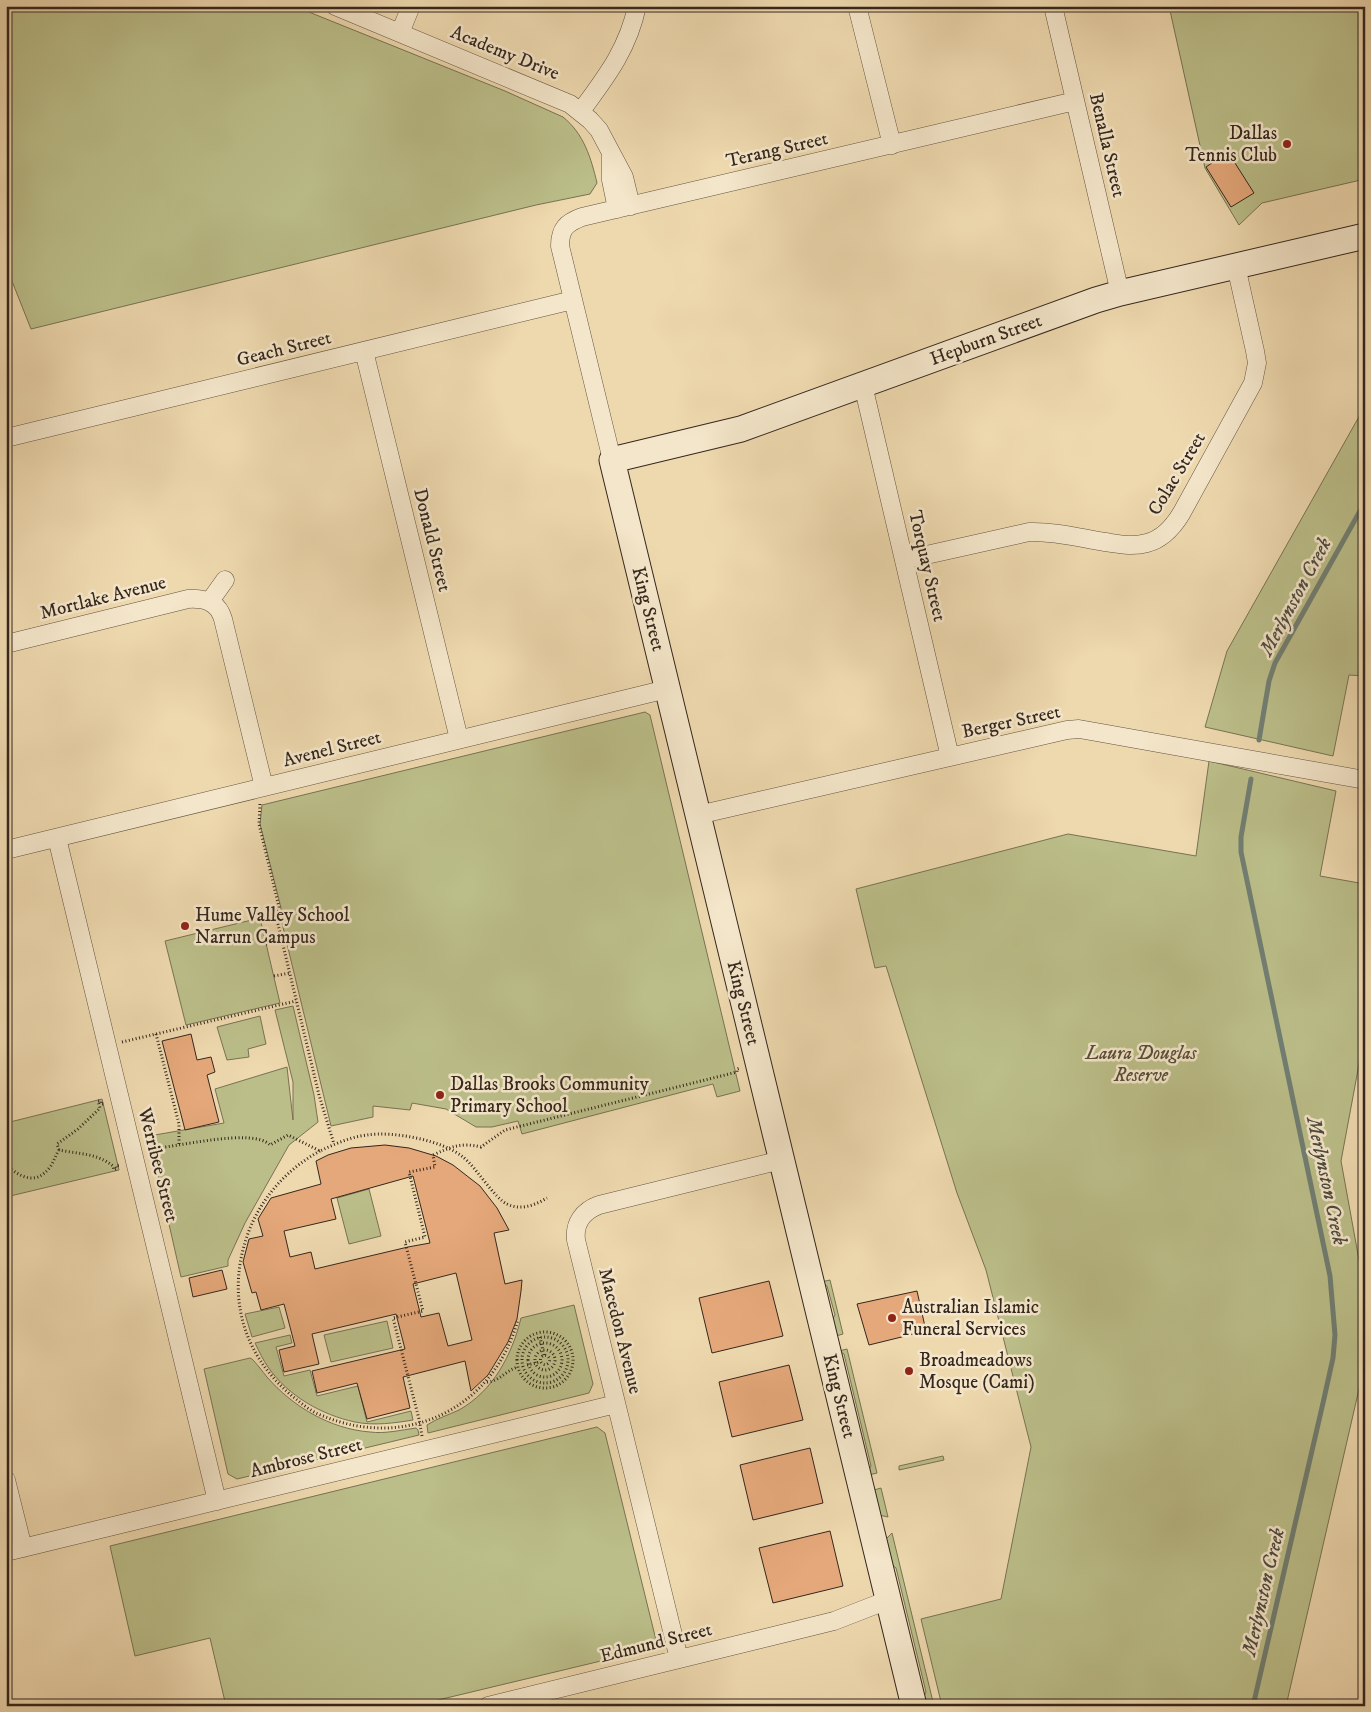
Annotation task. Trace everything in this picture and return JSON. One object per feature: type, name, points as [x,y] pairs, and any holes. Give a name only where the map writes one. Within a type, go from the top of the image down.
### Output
[{"type":"street","name":"Academy Drive","points":[[335,6],[559,98],[581,111],[599,130],[611,153],[611,180],[624,207]]},
{"type":"street","points":[[400,33],[411,6]]},
{"type":"street","points":[[581,111],[626,44],[636,6]]},
{"type":"street","points":[[857,6],[892,145]]},
{"type":"street","name":"Benalla Street","points":[[1053,6],[1120,293]]},
{"type":"street","name":"Terang Street","points":[[573,300],[560,246],[562,230],[573,220],[1075,102]]},
{"type":"street","name":"Hepburn Street","points":[[612,460],[741,430],[1096,300],[1365,236]]},
{"type":"street","name":"Colac Street","points":[[904,560],[1029,532],[1050,533],[1129,545],[1147,543],[1165,534],[1174,526],[1181,514],[1247,395],[1256,374],[1255,351],[1236,266]]},
{"type":"street","name":"Geach Street","points":[[6,438],[573,300]]},
{"type":"street","name":"King Street","points":[[573,300],[914,1706]]},
{"type":"street","name":"Donald Street","points":[[364,351],[459,739]]},
{"type":"street","name":"Torquay Street","points":[[863,385],[950,757]]},
{"type":"street","points":[[225,580],[210,601],[218,608],[224,619],[262,795]]},
{"type":"street","name":"Mortlake Avenue","points":[[6,644],[188,600],[210,601]]},
{"type":"street","name":"Avenel Street","points":[[6,850],[262,795],[459,739],[667,689]]},
{"type":"street","name":"Berger Street","points":[[698,815],[1048,733],[1079,729],[1365,780]]},
{"type":"street","name":"Werribee Street","points":[[57,838],[217,1501]]},
{"type":"street","name":"Macedon Avenue","points":[[679,1659],[576,1240],[576,1230],[580,1218],[591,1208],[599,1205],[781,1160]]},
{"type":"street","name":"Ambrose Street","points":[[14,1550],[616,1404]]},
{"type":"street","points":[[6,1480],[14,1550]]},
{"type":"street","name":"Edmund Street","points":[[488,1706],[890,1608]]},
{"type":"path","points":[[262,795],[259,824],[279,907],[277,920],[319,1094],[334,1144]]},
{"type":"path","points":[[266,944],[282,941]]},
{"type":"path","points":[[274,976],[290,972]]},
{"type":"path","points":[[122,1042],[296,1001]]},
{"type":"path","points":[[156,1034],[179,1124],[179,1145]]},
{"type":"path","points":[[421,1452],[418,1437],[423,1435],[393,1318],[423,1311],[404,1242],[425,1237],[409,1172],[435,1166],[433,1155],[449,1148],[468,1144],[481,1146],[505,1130],[737,1072],[737,1069],[758,1063]]},
{"type":"path","points":[[6,1165],[19,1176],[36,1178],[51,1166],[59,1150],[57,1144],[78,1129],[100,1108],[98,1101],[101,1101],[102,1104],[105,1103],[107,1112]]},
{"type":"path","points":[[518,1318],[507,1350],[486,1382],[472,1396],[454,1408],[420,1422],[392,1427],[368,1428],[322,1416],[302,1404],[267,1371],[254,1351],[240,1312],[238,1292],[242,1251],[254,1218],[270,1193],[298,1165],[334,1144],[356,1137],[383,1134],[426,1141],[449,1148],[463,1157],[505,1203],[522,1208],[547,1198]]},
{"type":"path","points":[[148,1148],[244,1137],[262,1140],[270,1145],[288,1135],[320,1152]]},
{"type":"path","points":[[59,1150],[96,1156],[107,1161],[113,1166],[114,1170],[117,1169],[116,1166],[120,1165],[118,1156]]},
{"type":"path","points":[[539,1333],[544,1356]]},
{"type":"path","points":[[539,1333],[556,1334],[569,1346],[572,1354],[573,1363],[570,1373],[564,1381],[556,1386],[537,1387],[528,1383],[518,1367],[517,1358],[519,1350],[530,1336],[539,1333]]},
{"type":"path","points":[[547,1337],[560,1343],[567,1355],[568,1363],[566,1371],[556,1380],[544,1383],[531,1379],[522,1366],[523,1352],[527,1345],[540,1338],[547,1337]]},
{"type":"path","points":[[541,1344],[552,1344],[562,1356],[559,1370],[553,1375],[544,1377],[535,1374],[528,1365],[529,1354],[536,1346],[541,1344]]},
{"type":"path","points":[[543,1351],[549,1351],[554,1358],[553,1366],[547,1370],[539,1368],[535,1363],[536,1357],[543,1351]]},
{"type":"path","points":[[562,1356],[572,1354]]},
{"type":"path","points":[[544,1356],[550,1359],[554,1358]]},
{"type":"path","points":[[540,1362],[541,1357],[544,1356]]},
{"type":"path","points":[[547,1370],[546,1365],[550,1359]]},
{"type":"path","points":[[486,1382],[497,1380],[507,1372],[518,1367],[540,1362],[546,1365]]},
{"type":"path","points":[[553,1366],[559,1370]]},
{"type":"path","points":[[553,1375],[556,1380]]},
{"type":"path","points":[[544,1377],[544,1383]]},
{"type":"path","points":[[550,1382],[551,1387]]},
{"type":"green space","points":[[6,6],[294,6],[505,91],[563,117],[576,131],[586,147],[597,183],[590,194],[536,205],[31,329],[6,266]]},
{"type":"green space","points":[[1169,6],[1365,6],[1365,179],[1262,203],[1239,225],[1205,168]]},
{"type":"green space","points":[[1365,406],[1365,676],[1349,675],[1333,756],[1205,727],[1227,651]]},
{"type":"green space","points":[[645,712],[650,715],[740,1091],[717,1097],[713,1084],[522,1134],[518,1121],[492,1127],[476,1127],[446,1109],[412,1103],[410,1110],[373,1106],[373,1117],[331,1126],[260,824],[262,805]]},
{"type":"green space","name":"Laura Douglas Reserve","points":[[1209,761],[1336,791],[1320,876],[1365,884],[1365,1032],[1341,1161],[1365,1293],[1365,1363],[1286,1706],[942,1706],[921,1619],[1001,1599],[1031,1447],[986,1270],[957,1193],[886,966],[875,968],[856,889],[1068,834],[1196,856]]},
{"type":"green space","points":[[260,918],[280,1003],[186,1025],[165,941]]},
{"type":"green space","points":[[293,1006],[314,1095],[318,1122],[289,1145],[245,1223],[228,1260],[228,1266],[181,1277],[149,1136],[224,1123],[215,1089],[287,1067],[293,1120],[293,1082],[275,1010]]},
{"type":"green space","points":[[260,1016],[266,1044],[248,1049],[249,1057],[227,1060],[217,1027]]},
{"type":"green space","points":[[102,1099],[119,1170],[6,1197],[6,1123]]},
{"type":"green space","points":[[369,1189],[381,1236],[349,1244],[337,1198]]},
{"type":"green space","points":[[830,1280],[843,1334],[836,1336],[831,1321],[835,1315],[827,1286],[821,1282]]},
{"type":"green space","points":[[574,1305],[593,1384],[589,1393],[428,1433],[427,1425],[459,1410],[471,1402],[491,1382],[506,1358],[521,1318]]},
{"type":"green space","points":[[279,1307],[285,1328],[252,1337],[245,1314]]},
{"type":"green space","points":[[387,1321],[393,1348],[331,1362],[324,1335]]},
{"type":"green space","points":[[290,1335],[292,1343],[276,1347],[284,1376],[310,1370],[317,1396],[358,1386],[367,1422],[411,1411],[413,1420],[377,1424],[355,1422],[330,1415],[307,1403],[285,1387],[276,1377],[268,1367],[255,1343]]},
{"type":"green space","points":[[847,1349],[877,1473],[869,1475],[867,1473],[871,1466],[844,1354],[839,1351]]},
{"type":"green space","points":[[250,1358],[277,1388],[300,1406],[326,1421],[355,1430],[376,1432],[393,1432],[416,1428],[419,1435],[237,1479],[228,1474],[204,1369]]},
{"type":"green space","points":[[597,1427],[605,1433],[656,1640],[651,1649],[413,1706],[226,1706],[210,1638],[135,1656],[110,1546]]},
{"type":"green space","points":[[943,1456],[944,1460],[899,1470],[899,1466]]},
{"type":"green space","points":[[881,1488],[888,1517],[879,1515],[874,1490]]},
{"type":"green space","points":[[892,1533],[934,1706],[924,1706],[922,1700],[926,1692],[896,1568],[889,1563],[884,1541]]},
{"type":"building","points":[[1228,152],[1254,193],[1231,207],[1206,167]]},
{"type":"building","points":[[191,1034],[197,1060],[211,1057],[215,1072],[207,1075],[219,1122],[185,1130],[162,1041]]},
{"type":"building","points":[[385,1145],[409,1148],[436,1156],[453,1165],[480,1186],[497,1208],[509,1230],[494,1233],[505,1284],[522,1280],[517,1319],[508,1342],[488,1375],[471,1391],[465,1361],[403,1377],[410,1408],[367,1419],[357,1383],[317,1393],[312,1371],[405,1349],[396,1314],[312,1334],[319,1364],[284,1372],[279,1350],[295,1346],[284,1304],[261,1310],[256,1292],[252,1293],[243,1262],[249,1239],[263,1236],[258,1219],[271,1198],[321,1184],[316,1161],[351,1148]],"holes":[[[413,1176],[430,1243],[315,1269],[311,1252],[290,1257],[284,1231],[336,1219],[331,1199]],[[456,1273],[472,1340],[448,1346],[439,1313],[421,1317],[413,1284]]]},
{"type":"building","points":[[222,1270],[227,1289],[193,1297],[189,1278]]},
{"type":"building","points":[[769,1281],[783,1336],[712,1353],[699,1298]]},
{"type":"building","name":"Australian Islamic Funeral Services","points":[[917,1291],[926,1331],[869,1345],[857,1304]]},
{"type":"building","points":[[789,1365],[803,1420],[732,1437],[719,1382]]},
{"type":"building","points":[[810,1448],[823,1503],[753,1520],[740,1465]]},
{"type":"building","points":[[830,1531],[843,1586],[773,1603],[759,1548]]},
{"type":"waterway","name":"Merlynston Creek","points":[[1259,740],[1269,681],[1275,663],[1365,502]]},
{"type":"waterway","name":"Merlynston Creek","points":[[1251,779],[1241,837],[1241,852],[1330,1276],[1335,1335],[1333,1358],[1253,1706]]},
{"type":"place","name":"Dallas Tennis Club","points":[[1287,144]]},
{"type":"place","name":"Hume Valley School Narrun Campus","points":[[185,926]]},
{"type":"place","name":"Dallas Brooks Community Primary School","points":[[440,1095]]},
{"type":"place","name":"Australian Islamic Funeral Services","points":[[892,1318]]},
{"type":"place","name":"Broadmeadows Mosque (Cami)","points":[[909,1371]]}]
